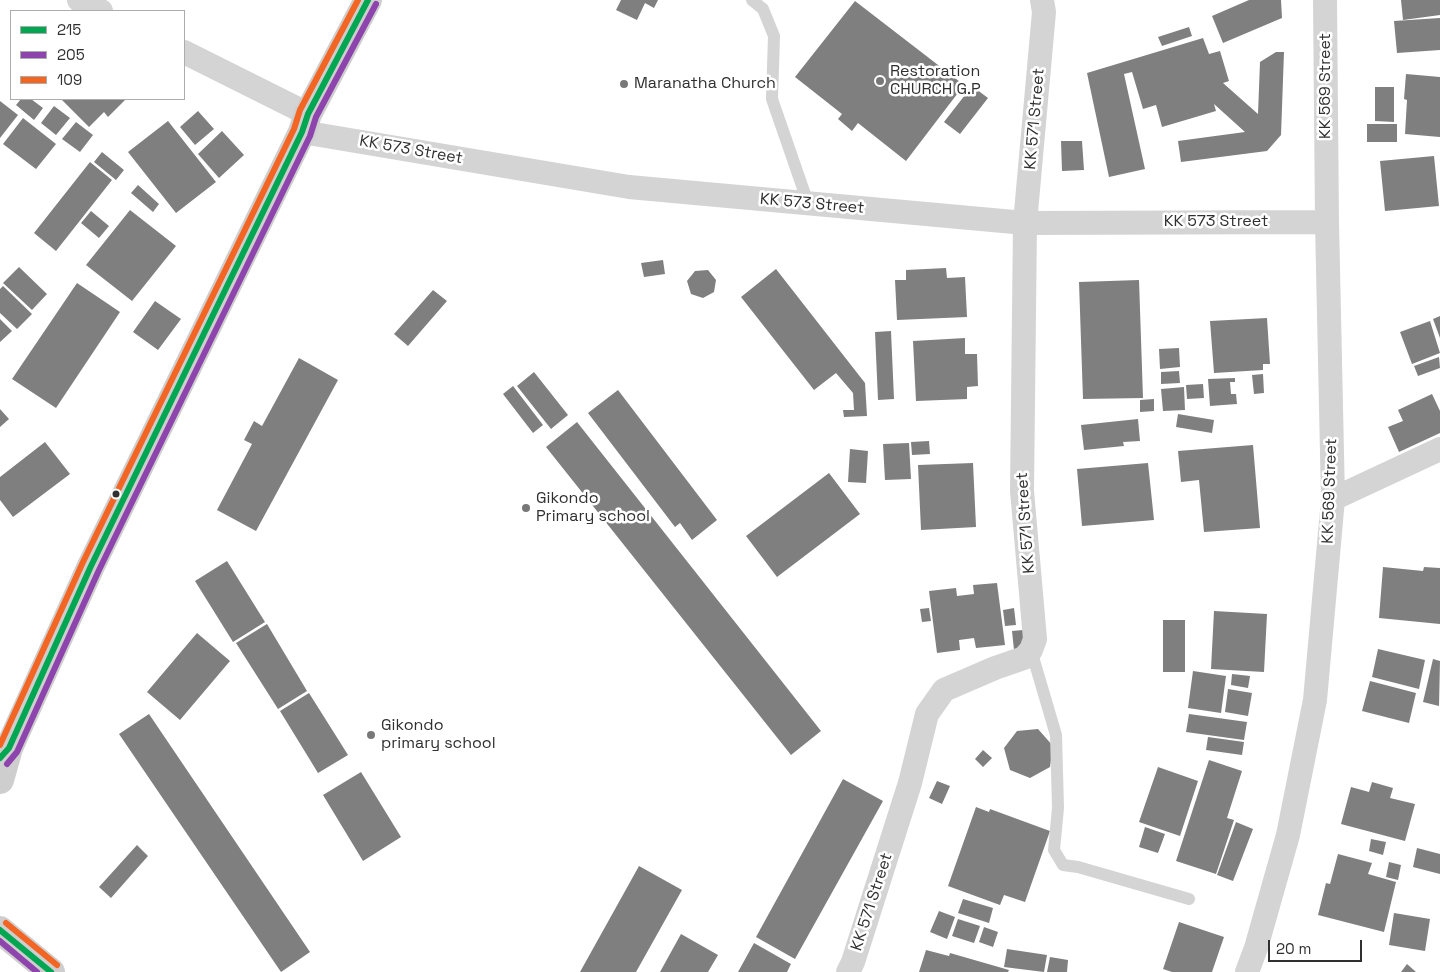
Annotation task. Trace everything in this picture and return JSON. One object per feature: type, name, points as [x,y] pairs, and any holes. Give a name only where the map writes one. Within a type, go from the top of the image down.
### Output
[{"type":"main road","points":[[0,780],[4,753],[91,566],[305,123],[368,0]]},
{"type":"main road","points":[[0,930],[51,972]]},
{"type":"street","points":[[78,0],[99,10]]},
{"type":"street","name":"KK 571 Street","points":[[848,972],[853,962],[910,782],[927,714],[944,690],[1024,658],[1031,650],[1035,639],[1022,491],[1025,223],[1044,12],[1042,0]]},
{"type":"street","name":"KK 569 Street","points":[[1247,972],[1256,948],[1288,835],[1315,700],[1333,499],[1327,222],[1325,0]]},
{"type":"street","name":"KK 573 Street","points":[[185,53],[305,123],[629,187],[1025,223],[1327,222]]},
{"type":"street","points":[[1333,499],[1440,449]]},
{"type":"lane","points":[[752,0],[763,9],[774,36],[772,99],[808,203]]},
{"type":"lane","points":[[1031,650],[1056,735],[1058,808],[1054,850],[1063,865],[1078,867],[1189,900]]},
{"type":"building","points":[[621,0],[658,0],[654,8],[645,3],[637,20],[616,10]]},
{"type":"building","points":[[1249,0],[1281,0],[1282,18],[1223,43],[1212,16]]},
{"type":"building","points":[[1401,0],[1440,0],[1440,15],[1403,20]]},
{"type":"building","name":"Restoration CHURCH G.P","points":[[855,1],[964,85],[906,161],[858,123],[852,131],[838,119],[842,114],[795,77]]},
{"type":"building","points":[[1440,18],[1440,50],[1397,53],[1394,21]]},
{"type":"building","points":[[1189,27],[1192,36],[1162,46],[1158,37]]},
{"type":"building","points":[[1203,38],[1209,54],[1220,51],[1229,81],[1223,83],[1258,114],[1260,62],[1276,52],[1284,52],[1281,135],[1267,151],[1181,162],[1178,141],[1245,132],[1214,104],[1216,111],[1162,127],[1156,105],[1143,109],[1132,72],[1124,74],[1145,169],[1109,177],[1087,73]]},
{"type":"building","points":[[1406,74],[1440,77],[1440,137],[1405,134],[1407,100],[1404,99]]},
{"type":"building","points":[[972,86],[988,98],[960,134],[944,122]]},
{"type":"building","points":[[1375,87],[1394,87],[1394,122],[1375,121]]},
{"type":"building","points":[[20,100],[32,100],[43,108],[34,120],[16,105]]},
{"type":"building","points":[[62,100],[125,100],[108,117],[104,112],[89,127]]},
{"type":"building","points":[[0,101],[18,115],[0,138]]},
{"type":"building","points":[[54,106],[70,118],[56,135],[41,123]]},
{"type":"building","points":[[198,111],[214,129],[195,145],[180,127]]},
{"type":"building","points":[[23,118],[56,144],[36,169],[3,144]]},
{"type":"building","points":[[168,121],[216,182],[176,213],[128,152]]},
{"type":"building","points":[[76,122],[93,135],[80,152],[62,139]]},
{"type":"building","points":[[1367,124],[1397,124],[1397,142],[1367,142]]},
{"type":"building","points":[[222,131],[244,155],[219,178],[198,154]]},
{"type":"building","points":[[1061,141],[1082,141],[1084,170],[1062,171]]},
{"type":"building","points":[[102,152],[124,170],[116,180],[94,162]]},
{"type":"building","points":[[1434,156],[1439,206],[1385,211],[1380,161]]},
{"type":"building","points":[[90,162],[112,180],[56,251],[34,233]]},
{"type":"building","points":[[138,185],[159,204],[153,212],[131,193]]},
{"type":"building","points":[[130,210],[176,246],[132,301],[86,265]]},
{"type":"building","points":[[91,211],[109,226],[99,238],[81,223]]},
{"type":"building","points":[[663,260],[665,274],[644,277],[641,263]]},
{"type":"building","points":[[19,267],[47,294],[32,310],[3,283]]},
{"type":"building","points":[[946,268],[947,278],[965,277],[967,317],[897,320],[895,280],[906,280],[906,270]]},
{"type":"building","points":[[776,269],[865,383],[867,416],[844,417],[843,410],[854,410],[853,393],[836,373],[814,390],[741,297]]},
{"type":"building","points":[[708,270],[716,280],[714,292],[703,298],[691,294],[687,281],[695,271]]},
{"type":"building","points":[[1139,280],[1143,398],[1083,399],[1079,282]]},
{"type":"building","points":[[77,283],[120,312],[56,408],[12,379]]},
{"type":"building","points":[[3,286],[32,314],[17,329],[0,313],[0,289]]},
{"type":"building","points":[[433,290],[447,301],[408,346],[394,334]]},
{"type":"building","points":[[155,301],[181,319],[158,350],[133,332]]},
{"type":"building","points":[[1440,316],[1440,338],[1433,319]]},
{"type":"building","points":[[1267,318],[1270,364],[1263,364],[1263,370],[1214,373],[1210,321]]},
{"type":"building","points":[[0,319],[12,331],[0,342]]},
{"type":"building","points":[[1430,321],[1440,353],[1412,364],[1400,332]]},
{"type":"building","points":[[891,331],[894,399],[878,400],[875,332]]},
{"type":"building","points":[[965,338],[965,354],[977,354],[978,386],[967,387],[967,399],[916,401],[913,341]]},
{"type":"building","points":[[1179,348],[1180,367],[1160,369],[1159,349]]},
{"type":"building","points":[[1439,357],[1440,368],[1418,376],[1414,366]]},
{"type":"building","points":[[299,358],[338,380],[256,531],[217,510],[252,444],[244,440],[254,421],[262,426]]},
{"type":"building","points":[[1179,371],[1180,383],[1161,384],[1161,372]]},
{"type":"building","points":[[534,372],[568,415],[551,429],[517,386]]},
{"type":"building","points":[[1263,374],[1264,393],[1254,394],[1252,375]]},
{"type":"building","points":[[1235,378],[1235,382],[1230,382],[1231,394],[1236,394],[1237,404],[1210,406],[1208,379]]},
{"type":"building","points":[[1203,384],[1204,398],[1187,399],[1186,385]]},
{"type":"building","points":[[513,386],[543,425],[533,433],[503,394]]},
{"type":"building","points":[[1184,387],[1185,410],[1163,411],[1161,389]]},
{"type":"building","points":[[618,390],[717,520],[692,540],[680,523],[675,527],[588,413]]},
{"type":"building","points":[[1432,394],[1440,411],[1440,433],[1399,452],[1388,427],[1403,421],[1398,410]]},
{"type":"building","points":[[1154,399],[1154,411],[1140,412],[1140,400]]},
{"type":"building","points":[[0,409],[9,419],[0,427]]},
{"type":"building","points":[[1178,414],[1214,420],[1212,433],[1176,427]]},
{"type":"building","points":[[1138,419],[1140,441],[1123,442],[1124,446],[1084,450],[1081,425]]},
{"type":"building","points":[[577,422],[821,731],[791,755],[546,447]]},
{"type":"building","points":[[929,441],[930,454],[912,455],[911,442]]},
{"type":"building","points":[[45,442],[70,474],[13,517],[0,500],[0,477]]},
{"type":"building","points":[[909,443],[911,479],[885,480],[883,444]]},
{"type":"building","points":[[1253,445],[1260,528],[1204,532],[1199,480],[1181,482],[1178,451]]},
{"type":"building","points":[[850,449],[868,451],[866,483],[848,482]]},
{"type":"building","points":[[973,463],[976,527],[921,530],[918,465]]},
{"type":"building","points":[[1148,463],[1154,520],[1082,526],[1077,469]]},
{"type":"building","points":[[829,473],[860,514],[777,577],[746,536]]},
{"type":"building","points":[[227,561],[265,622],[233,642],[195,581]]},
{"type":"building","points":[[1383,567],[1423,571],[1424,567],[1440,568],[1440,624],[1379,618]]},
{"type":"building","points":[[997,583],[1005,645],[976,648],[974,638],[959,640],[960,650],[937,653],[929,591],[956,588],[957,596],[974,594],[973,585]]},
{"type":"building","points":[[929,608],[931,621],[922,622],[920,609]]},
{"type":"building","points":[[1014,608],[1016,625],[1005,626],[1003,610]]},
{"type":"building","points":[[1214,611],[1267,614],[1264,672],[1211,669]]},
{"type":"building","points":[[1163,620],[1185,620],[1185,672],[1163,672]]},
{"type":"building","points":[[267,624],[307,691],[278,709],[236,643]]},
{"type":"building","points":[[1023,630],[1025,649],[1014,650],[1012,631]]},
{"type":"building","points":[[197,633],[230,661],[180,720],[147,692]]},
{"type":"building","points":[[1378,649],[1425,660],[1419,689],[1372,677]]},
{"type":"building","points":[[1433,659],[1440,661],[1439,706],[1423,702]]},
{"type":"building","points":[[1193,671],[1226,676],[1221,713],[1188,708]]},
{"type":"building","points":[[1232,674],[1250,676],[1248,688],[1231,685]]},
{"type":"building","points":[[1370,681],[1416,693],[1409,723],[1362,711]]},
{"type":"building","points":[[1228,689],[1252,693],[1248,716],[1225,712]]},
{"type":"building","points":[[309,693],[348,755],[318,773],[280,711]]},
{"type":"building","points":[[149,714],[310,952],[281,972],[119,734]]},
{"type":"building","points":[[1189,714],[1247,722],[1244,740],[1186,732]]},
{"type":"building","points":[[1038,729],[1053,746],[1050,767],[1030,778],[1010,770],[1004,748],[1017,731]]},
{"type":"building","points":[[1208,737],[1244,742],[1242,755],[1206,750]]},
{"type":"building","points":[[983,750],[992,758],[983,767],[975,759]]},
{"type":"building","points":[[1209,760],[1242,771],[1227,818],[1234,820],[1216,874],[1176,861]]},
{"type":"building","points":[[1158,767],[1198,781],[1180,836],[1139,822]]},
{"type":"building","points":[[361,772],[401,837],[363,861],[323,795]]},
{"type":"building","points":[[843,779],[883,801],[795,959],[756,937]]},
{"type":"building","points":[[937,781],[950,786],[942,804],[929,798]]},
{"type":"building","points":[[1372,782],[1393,788],[1390,798],[1415,804],[1405,841],[1341,824],[1351,787],[1369,792]]},
{"type":"building","points":[[976,807],[989,812],[990,809],[1050,831],[1025,902],[1004,895],[1000,905],[948,886]]},
{"type":"building","points":[[1236,822],[1253,829],[1233,881],[1217,875]]},
{"type":"building","points":[[1145,827],[1165,834],[1158,853],[1139,847]]},
{"type":"building","points":[[1371,839],[1386,842],[1383,855],[1369,851]]},
{"type":"building","points":[[137,845],[148,856],[111,898],[99,887]]},
{"type":"building","points":[[1417,848],[1440,854],[1440,874],[1413,867]]},
{"type":"building","points":[[1338,854],[1372,863],[1368,874],[1396,882],[1384,932],[1318,915],[1326,883],[1330,884]]},
{"type":"building","points":[[1389,862],[1401,865],[1398,880],[1386,877]]},
{"type":"building","points":[[639,866],[682,890],[636,972],[580,972]]},
{"type":"building","points":[[963,899],[993,908],[989,923],[958,913]]},
{"type":"building","points":[[939,911],[955,917],[947,939],[930,932]]},
{"type":"building","points":[[1394,913],[1430,919],[1425,951],[1389,945]]},
{"type":"building","points":[[958,919],[980,926],[974,943],[952,936]]},
{"type":"building","points":[[1179,922],[1224,937],[1212,972],[1172,972],[1163,969]]},
{"type":"building","points":[[984,927],[998,932],[993,947],[979,942]]},
{"type":"building","points":[[681,934],[718,955],[708,972],[660,972]]},
{"type":"building","points":[[754,943],[791,964],[787,972],[738,972]]},
{"type":"building","points":[[1007,949],[1047,955],[1044,972],[1004,967]]},
{"type":"building","points":[[926,950],[949,956],[950,953],[1009,970],[1008,972],[919,972]]},
{"type":"building","points":[[1050,957],[1068,960],[1067,972],[1047,972]]},
{"type":"building","points":[[1407,964],[1416,972],[1401,972]]},
{"type":"transit line","name":"109","points":[[0,745],[83,562],[294,129],[300,110],[358,0]]},
{"type":"transit line","name":"215","points":[[0,758],[9,748],[91,566],[302,132],[308,114],[368,0]]},
{"type":"transit line","name":"205","points":[[7,764],[17,752],[99,570],[310,136],[316,117],[376,4]]},
{"type":"transit line","name":"109","points":[[6,923],[57,965]]},
{"type":"transit line","name":"215","points":[[0,930],[51,972]]},
{"type":"transit line","name":"205","points":[[0,941],[37,972]]},
{"type":"place","name":"Restoration CHURCH G.P","points":[[880,81]]},
{"type":"place","name":"Maranatha Church","points":[[624,84]]},
{"type":"place","name":"Gikondo Primary school","points":[[526,508]]},
{"type":"place","name":"Gikondo primary school","points":[[371,735]]}]
